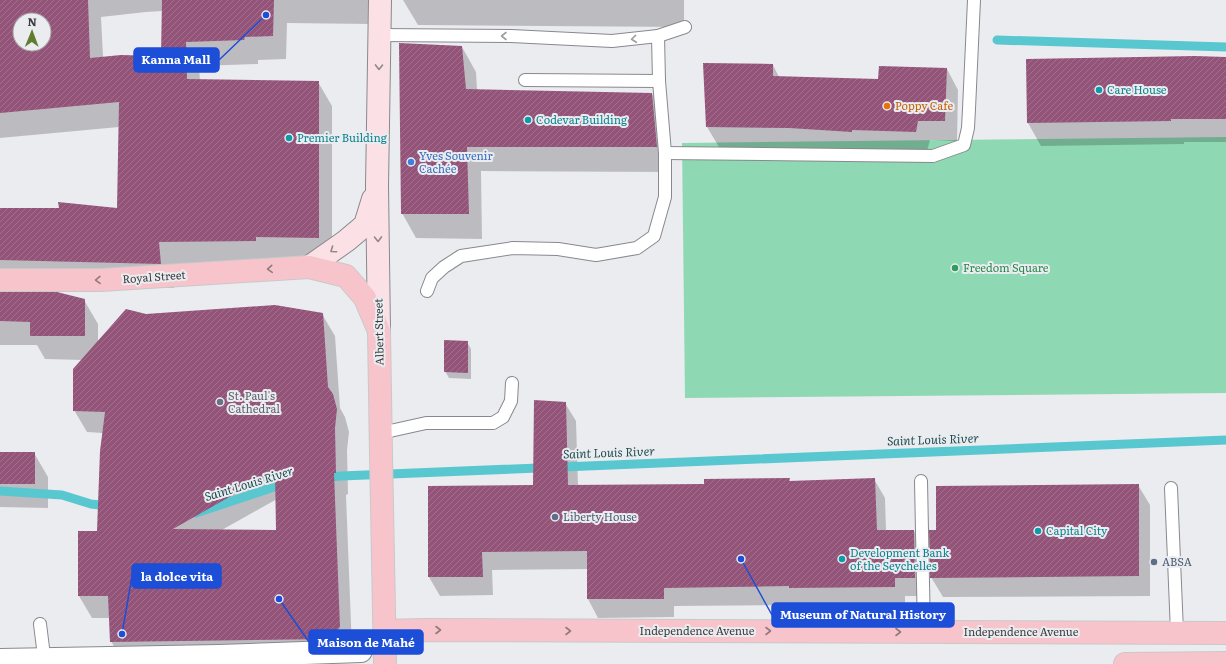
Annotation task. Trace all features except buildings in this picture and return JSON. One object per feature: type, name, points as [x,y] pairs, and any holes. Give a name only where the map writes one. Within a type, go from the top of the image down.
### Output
[{"type":"main road","name":"Albert Street","points":[[380,0],[377,186],[385,664]]},
{"type":"main road","points":[[308,267],[346,241],[365,225],[377,186]]},
{"type":"main road","name":"Royal Street","points":[[0,280],[101,280],[308,267],[346,276],[365,298],[380,331]]},
{"type":"main road","name":"Independence Avenue","points":[[385,631],[1226,632]]},
{"type":"main road","points":[[1125,664],[1226,664]]},
{"type":"street","points":[[361,652],[385,631]]},
{"type":"street","points":[[0,660],[45,662],[361,652],[381,664]]},
{"type":"lane","points":[[665,153],[933,156],[964,146],[969,115],[974,0]]},
{"type":"lane","points":[[379,35],[511,36],[612,41],[658,36],[685,27]]},
{"type":"lane","points":[[427,291],[432,278],[444,267],[461,256],[513,248],[558,249],[596,255],[637,248],[654,236],[665,197],[665,153],[659,81],[658,36]]},
{"type":"lane","points":[[525,80],[659,81]]},
{"type":"lane","points":[[381,433],[426,423],[493,423],[503,417],[511,401],[512,383]]},
{"type":"lane","points":[[921,481],[924,632]]},
{"type":"lane","points":[[1171,488],[1177,632]]},
{"type":"lane","points":[[40,624],[45,662]]},
{"type":"green space","name":"Freedom Square","points":[[1226,137],[1226,393],[685,398],[682,143]]},
{"type":"waterway","points":[[997,40],[1226,47]]},
{"type":"waterway","name":"Saint Louis River","points":[[322,478],[341,476],[1226,440]]},
{"type":"waterway","name":"Saint Louis River","points":[[196,513],[286,483]]},
{"type":"waterway","name":"Saint Louis River","points":[[0,491],[62,495],[91,504],[109,506]]},
{"type":"place","name":"Kanna Mall","points":[[266,15]]},
{"type":"place","name":"Care House","points":[[1099,90]]},
{"type":"place","name":"Poppy Cafe","points":[[887,106]]},
{"type":"place","name":"Codevar Building","points":[[528,120]]},
{"type":"place","name":"Premier Building","points":[[289,138]]},
{"type":"place","name":"Yves Souvenir Cachée","points":[[411,162]]},
{"type":"place","name":"Freedom Square","points":[[955,268]]},
{"type":"place","name":"St. Paul's Cathedral","points":[[220,402]]},
{"type":"place","name":"Liberty House","points":[[555,517]]},
{"type":"place","name":"Capital City","points":[[1038,531]]},
{"type":"place","name":"Museum of Natural History","points":[[741,559]]},
{"type":"place","name":"Development Bank of the Seychelles","points":[[842,559]]},
{"type":"place","name":"ABSA","points":[[1154,562]]},
{"type":"place","name":"Maison de Mahé","points":[[279,599]]},
{"type":"place","name":"la dolce vita","points":[[122,634]]}]
